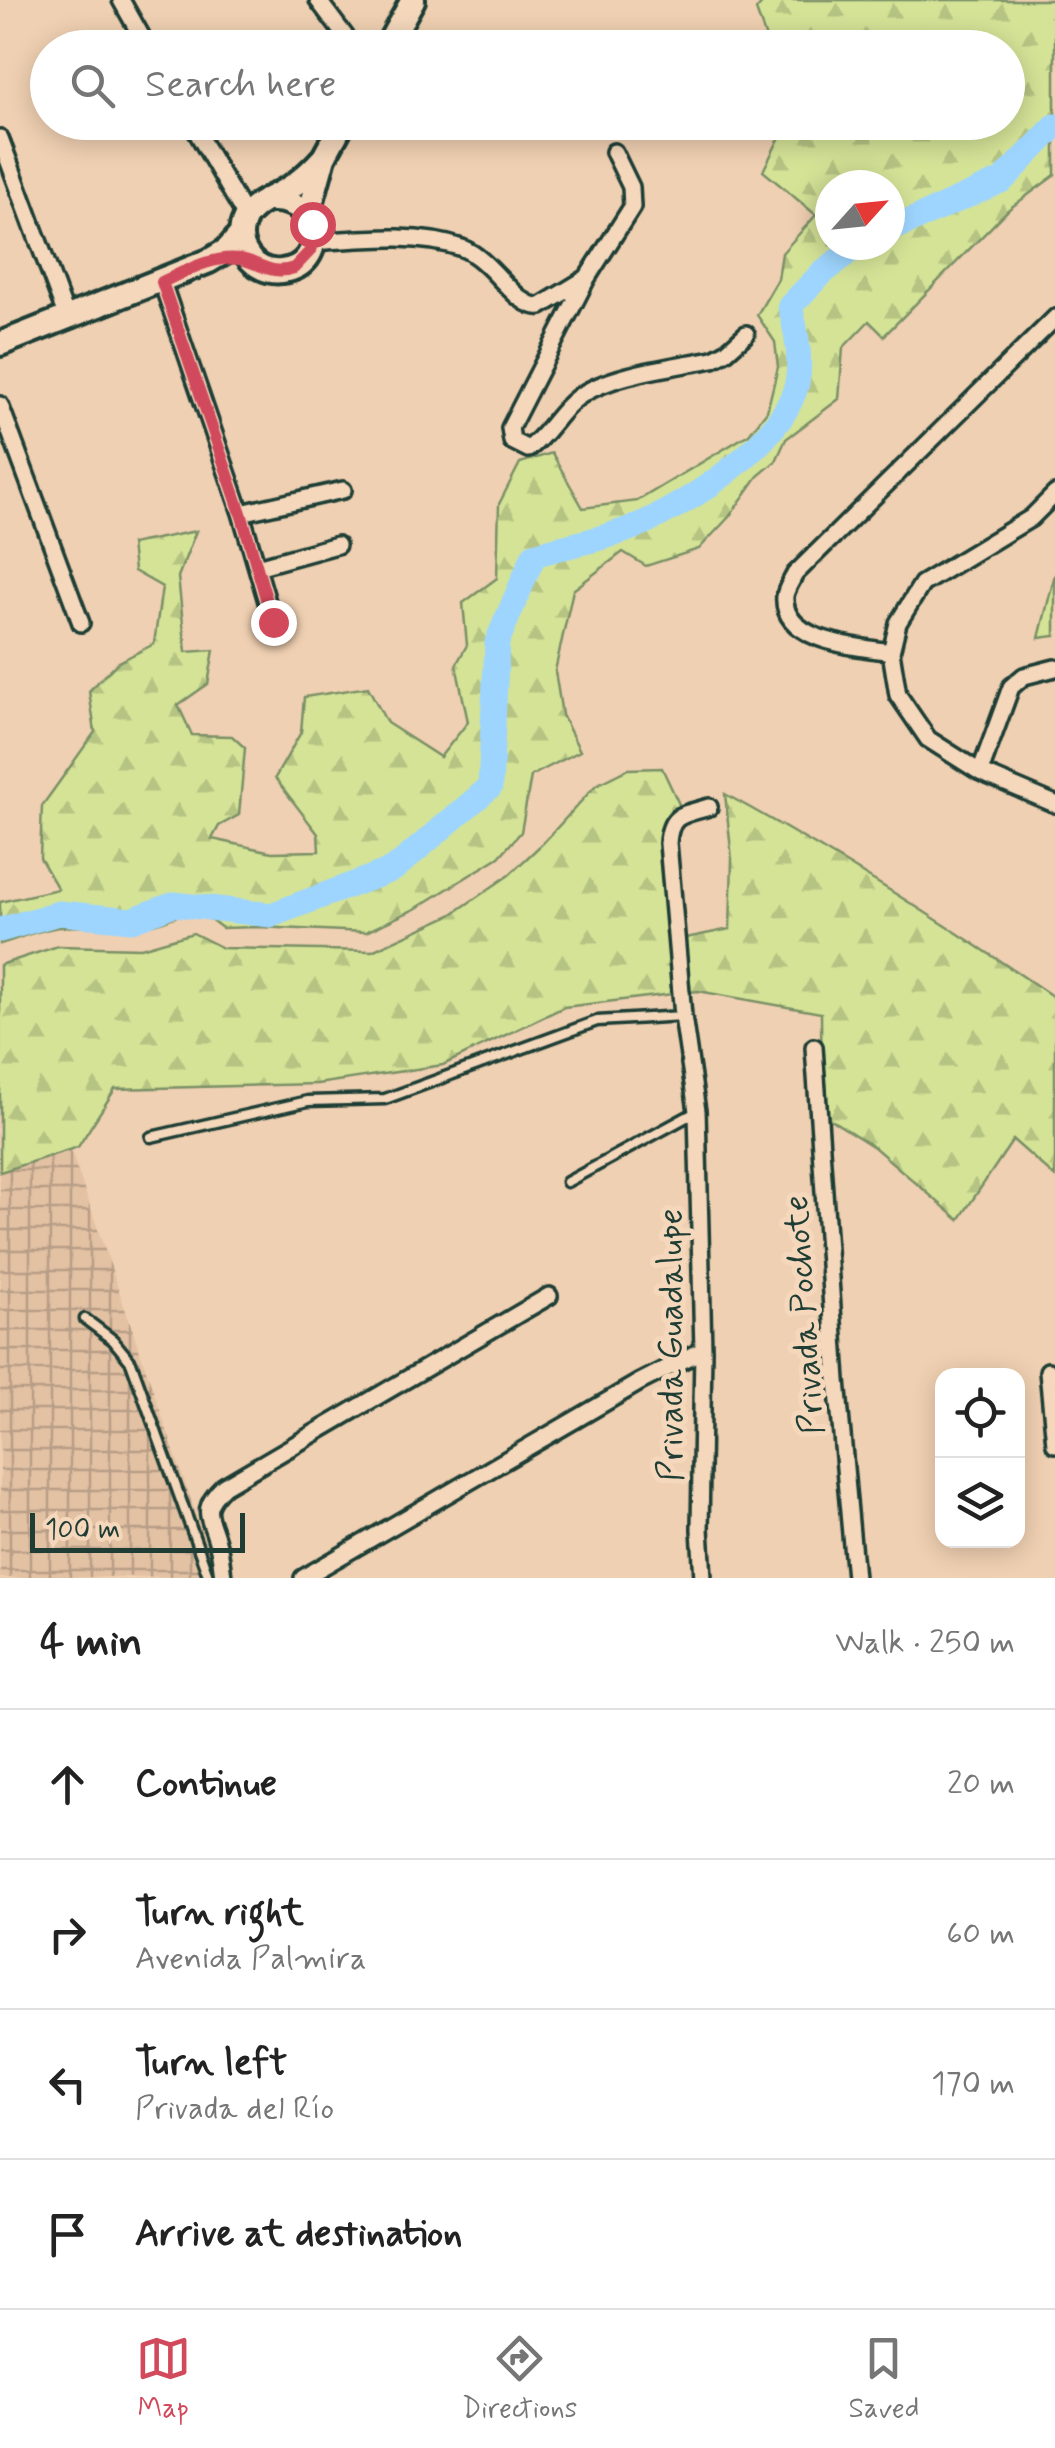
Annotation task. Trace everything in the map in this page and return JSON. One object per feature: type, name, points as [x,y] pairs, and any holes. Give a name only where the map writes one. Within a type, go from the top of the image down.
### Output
[{"type":"main road","points":[[396,30],[413,0]]},
{"type":"main road","points":[[209,261],[231,258],[269,271],[294,268],[306,257],[313,242],[308,216],[324,158],[334,140]]},
{"type":"main road","points":[[0,344],[209,261],[227,250],[252,209],[292,187],[324,158]]},
{"type":"main road","points":[[270,200],[291,202],[308,216]]},
{"type":"main road","points":[[243,226],[244,250],[254,263]]},
{"type":"street","points":[[121,0],[138,30]]},
{"type":"street","points":[[318,0],[340,30]]},
{"type":"street","points":[[0,138],[67,318]]},
{"type":"street","points":[[200,140],[243,226]]},
{"type":"street","points":[[614,152],[631,187],[632,207],[587,278],[510,428],[512,441],[528,449],[540,441],[576,398],[610,382],[713,359],[746,334]]},
{"type":"street","points":[[313,242],[421,239],[462,248],[499,274],[516,297],[532,307],[541,306],[587,278]]},
{"type":"street","points":[[162,282],[241,513],[273,622]]},
{"type":"street","points":[[891,652],[822,641],[802,629],[789,612],[785,595],[795,574],[1055,318]]},
{"type":"street","points":[[0,405],[81,623]]},
{"type":"street","points":[[241,513],[343,490]]},
{"type":"street","points":[[1055,494],[1031,518],[922,584],[898,622],[891,652],[898,695],[928,739],[980,772],[1055,804]]},
{"type":"street","points":[[256,567],[337,545]]},
{"type":"street","points":[[980,772],[1012,687],[1024,676],[1055,668]]},
{"type":"street","name":"Privada Guadalupe","points":[[703,1578],[697,1111],[669,874],[669,826],[677,817],[709,807]]},
{"type":"street","name":"Privada Pochote","points":[[814,1046],[855,1578]]},
{"type":"street","points":[[223,1578],[218,1543],[207,1514],[212,1498],[224,1486],[549,1296]]},
{"type":"street","points":[[303,1578],[640,1382],[703,1350]]},
{"type":"street","points":[[1048,1371],[1055,1444]]},
{"type":"lane","points":[[151,1137],[308,1101],[386,1098],[597,1021],[683,1016]]},
{"type":"lane","points":[[567,1182],[697,1111]]},
{"type":"lane","points":[[84,1319],[113,1340],[131,1362],[209,1578]]},
{"type":"shaded area","points":[[70,1148],[217,1576],[0,1578],[0,1173]]},
{"type":"green space","points":[[765,0],[1055,0],[1055,175],[1009,209],[884,336],[869,321],[843,348],[839,399],[786,439],[776,461],[758,476],[729,517],[699,549],[646,566],[623,552],[573,590],[555,671],[562,715],[580,751],[531,776],[521,832],[499,857],[415,909],[366,932],[222,928],[206,916],[188,911],[138,927],[54,928],[0,944],[0,902],[58,889],[40,858],[42,806],[95,732],[89,691],[117,663],[154,644],[162,587],[134,571],[131,544],[196,531],[178,577],[186,652],[214,650],[208,684],[178,705],[192,735],[232,736],[245,748],[239,815],[219,826],[212,839],[272,852],[319,851],[318,834],[275,778],[301,732],[304,697],[368,687],[387,723],[440,757],[468,722],[456,665],[467,645],[463,603],[497,578],[499,504],[520,463],[552,453],[583,508],[637,501],[749,434],[767,411],[778,367],[775,342],[757,315],[778,279],[782,253],[815,216],[815,260],[905,260],[905,170],[815,170],[815,214],[763,171],[778,140],[1025,140],[1025,30],[763,30],[756,10]]},
{"type":"green space","points":[[1055,574],[1055,636],[1039,638]]},
{"type":"green space","points":[[662,768],[685,817],[663,835],[676,940],[730,929],[732,859],[725,794],[893,892],[1055,998],[1055,1177],[1013,1140],[959,1220],[874,1147],[822,1114],[821,1013],[698,991],[564,1007],[443,1065],[317,1084],[115,1089],[78,1147],[0,1172],[0,965],[58,946],[141,948],[193,933],[223,948],[372,951],[451,915],[509,875],[596,785],[628,769]]},
{"type":"waterway","points":[[905,223],[1003,180],[1055,126]]},
{"type":"waterway","points":[[0,930],[59,913],[132,920],[174,904],[271,915],[394,869],[490,787],[497,642],[534,555],[614,534],[660,515],[709,486],[755,448],[774,427],[797,383],[799,354],[790,306],[839,260]]},
{"type":"route","points":[[273,622],[241,513],[162,282],[209,261],[231,258],[269,271],[294,268],[311,250],[312,224]]}]
